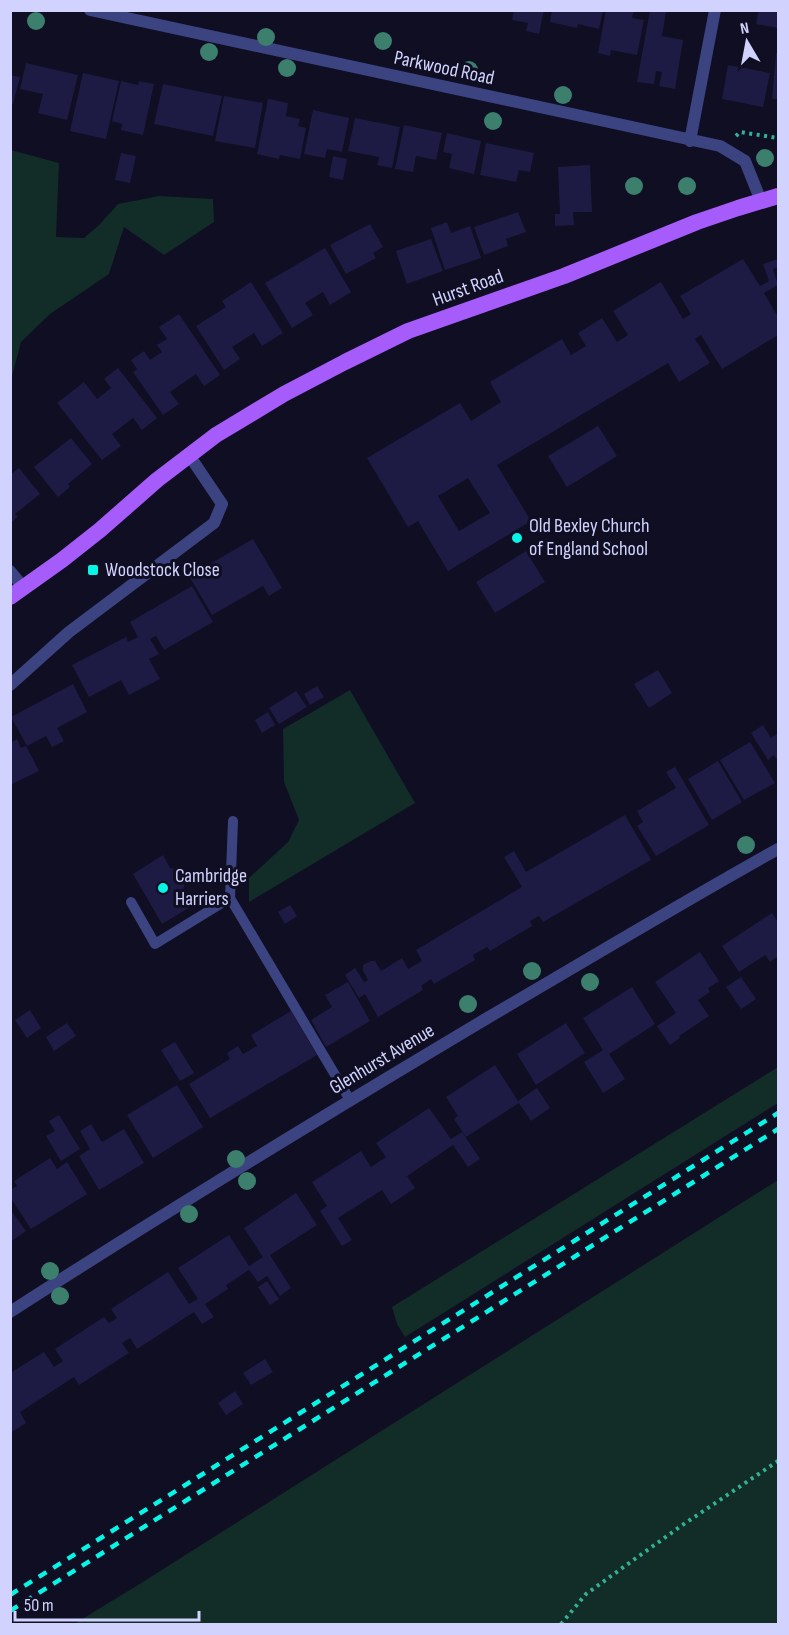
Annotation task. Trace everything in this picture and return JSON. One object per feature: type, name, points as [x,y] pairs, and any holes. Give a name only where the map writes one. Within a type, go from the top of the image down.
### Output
[{"type":"main road","name":"Hurst Road","points":[[17,592],[100,530],[157,480],[216,435],[284,394],[345,362],[408,332],[564,276],[697,222],[778,196]]},
{"type":"street","name":"Parkwood Road","points":[[90,10],[720,146],[745,161],[761,201]]},
{"type":"street","points":[[690,141],[715,10]]},
{"type":"street","points":[[10,685],[69,632],[214,523],[222,504],[189,455]]},
{"type":"street","points":[[10,571],[17,592]]},
{"type":"street","name":"Glenhurst Avenue","points":[[10,1311],[350,1100],[612,944],[778,849]]},
{"type":"lane","points":[[233,821],[230,898],[350,1100]]},
{"type":"lane","points":[[131,902],[155,945],[230,898]]},
{"type":"path","points":[[720,146],[740,132],[778,138]]},
{"type":"path","points":[[561,1624],[586,1594],[681,1526],[778,1461]]},
{"type":"green space","points":[[11,150],[59,163],[56,237],[84,238],[118,204],[159,196],[213,199],[214,222],[164,255],[124,227],[109,274],[50,314],[21,342],[11,380]]},
{"type":"green space","points":[[350,690],[415,803],[249,902],[249,878],[288,842],[299,820],[284,782],[283,729]]},
{"type":"green space","points":[[778,1067],[778,1103],[405,1337],[397,1324],[392,1307]]},
{"type":"green space","points":[[778,1180],[778,1624],[74,1624],[138,1585]]},
{"type":"building","points":[[514,10],[544,10],[539,34],[526,31],[528,23],[512,20]]},
{"type":"building","points":[[552,10],[603,10],[599,29],[578,24],[577,28],[550,22]]},
{"type":"building","points":[[606,10],[634,10],[632,18],[644,20],[637,55],[611,50],[610,56],[598,53]]},
{"type":"building","points":[[650,10],[666,12],[662,36],[683,40],[675,89],[659,86],[662,72],[656,71],[654,84],[637,82]]},
{"type":"building","points":[[759,10],[778,10],[778,28],[756,24]]},
{"type":"building","points":[[776,53],[778,53],[778,99],[772,99]]},
{"type":"building","points":[[26,63],[78,75],[67,120],[38,113],[43,94],[20,89]]},
{"type":"building","points":[[728,65],[770,73],[763,107],[722,99]]},
{"type":"building","points":[[83,73],[119,81],[106,139],[70,131]]},
{"type":"building","points":[[10,75],[20,77],[13,104],[10,103]]},
{"type":"building","points":[[121,81],[138,85],[139,81],[154,84],[143,135],[121,130],[122,124],[112,121]]},
{"type":"building","points":[[163,84],[222,96],[213,136],[154,124]]},
{"type":"building","points":[[224,96],[263,103],[255,148],[215,141]]},
{"type":"building","points":[[268,99],[288,103],[286,116],[300,119],[298,126],[306,128],[300,159],[280,155],[279,159],[257,154]]},
{"type":"building","points":[[313,110],[349,118],[342,152],[327,149],[325,158],[304,154]]},
{"type":"building","points":[[355,118],[400,127],[392,168],[377,165],[379,157],[348,151]]},
{"type":"building","points":[[404,125],[442,133],[436,160],[416,156],[413,172],[395,169]]},
{"type":"building","points":[[447,133],[481,141],[474,174],[449,168],[452,154],[443,152]]},
{"type":"building","points":[[486,143],[534,153],[530,172],[519,170],[516,182],[480,175]]},
{"type":"building","points":[[121,153],[136,156],[130,183],[115,180]]},
{"type":"building","points":[[333,156],[347,159],[343,180],[329,177]]},
{"type":"building","points":[[590,165],[592,212],[573,212],[574,225],[555,226],[555,214],[560,214],[558,167]]},
{"type":"building","points":[[518,212],[526,232],[506,239],[508,246],[484,255],[474,227]]},
{"type":"building","points":[[447,222],[451,233],[470,226],[481,258],[445,270],[431,228]]},
{"type":"building","points":[[370,224],[383,247],[373,253],[376,258],[346,274],[330,245]]},
{"type":"building","points":[[431,239],[443,271],[407,284],[396,251]]},
{"type":"building","points":[[325,248],[351,292],[330,305],[323,292],[305,303],[313,315],[292,328],[265,283]]},
{"type":"building","points":[[743,259],[760,286],[769,281],[763,264],[778,259],[778,267],[773,269],[778,285],[764,293],[778,317],[778,335],[722,369],[701,335],[695,339],[710,363],[679,382],[668,363],[497,465],[531,521],[448,571],[418,521],[408,527],[367,458],[460,403],[471,421],[501,402],[490,382],[562,339],[571,355],[586,346],[578,333],[602,318],[617,342],[628,335],[613,311],[661,282],[683,319],[691,314],[680,296]],"holes":[[[468,478],[490,513],[459,531],[438,496]]]},
{"type":"building","points":[[251,282],[283,333],[262,346],[254,333],[232,347],[240,359],[224,370],[196,326],[226,307],[222,301]]},
{"type":"building","points":[[179,314],[220,375],[204,386],[196,374],[170,392],[179,404],[163,415],[133,372],[137,369],[131,360],[144,351],[150,360],[162,352],[157,345],[167,339],[159,327]]},
{"type":"building","points":[[118,368],[157,418],[142,430],[133,418],[112,434],[121,446],[102,460],[57,403],[84,382],[97,399],[111,388],[104,379]]},
{"type":"building","points":[[598,426],[617,456],[567,487],[548,456]]},
{"type":"building","points":[[71,438],[92,464],[68,484],[70,487],[58,497],[34,467]]},
{"type":"building","points":[[19,468],[40,494],[15,514],[18,517],[10,523],[10,475]]},
{"type":"building","points":[[253,539],[282,588],[269,596],[263,586],[212,615],[189,576]]},
{"type":"building","points":[[526,551],[545,582],[495,613],[476,582]]},
{"type":"building","points":[[192,586],[213,622],[164,650],[156,636],[150,639],[159,654],[149,659],[160,679],[129,695],[121,680],[89,697],[72,665],[126,637],[128,642],[138,637],[130,622]]},
{"type":"building","points":[[658,670],[672,693],[649,708],[634,684]]},
{"type":"building","points":[[73,684],[87,712],[57,728],[64,741],[52,747],[46,736],[27,746],[11,717]]},
{"type":"building","points":[[317,686],[324,697],[310,705],[304,694]]},
{"type":"building","points":[[296,691],[307,707],[279,724],[269,708]]},
{"type":"building","points":[[268,712],[275,725],[262,733],[255,720]]},
{"type":"building","points":[[763,725],[771,738],[778,733],[778,762],[774,755],[768,760],[751,733]]},
{"type":"building","points":[[17,739],[21,748],[26,746],[39,771],[10,785],[10,743]]},
{"type":"building","points":[[750,742],[775,783],[744,800],[720,760]]},
{"type":"building","points":[[718,761],[742,802],[712,820],[688,779]]},
{"type":"building","points":[[675,767],[709,825],[656,856],[637,826],[643,822],[637,811],[676,788],[666,772]]},
{"type":"building","points":[[625,815],[651,860],[543,922],[539,916],[530,921],[532,926],[490,951],[487,947],[473,955],[475,960],[434,984],[431,979],[421,986],[423,990],[378,1017],[365,994],[359,998],[345,975],[355,968],[364,982],[368,980],[363,971],[363,965],[371,961],[375,961],[381,971],[402,958],[408,969],[422,961],[416,950],[522,887],[504,857],[514,851],[526,872]]},
{"type":"building","name":"Cambridge Harriers","points":[[163,855],[170,868],[180,870],[184,874],[186,880],[183,890],[192,906],[162,924],[133,874]]},
{"type":"building","points":[[290,905],[297,916],[285,924],[278,912]]},
{"type":"building","points":[[772,913],[778,922],[778,956],[770,962],[765,955],[739,972],[722,946]]},
{"type":"building","points":[[700,952],[719,981],[708,988],[710,992],[698,1000],[709,1016],[679,1036],[680,1038],[670,1045],[657,1026],[676,1013],[655,982]]},
{"type":"building","points":[[741,977],[756,999],[741,1009],[726,987]]},
{"type":"building","points":[[348,982],[370,1021],[326,1047],[311,1020],[332,1007],[325,995]]},
{"type":"building","points":[[632,987],[655,1024],[609,1054],[625,1079],[603,1093],[584,1062],[603,1050],[583,1018]]},
{"type":"building","points":[[30,1010],[41,1028],[27,1038],[15,1020]]},
{"type":"building","points":[[291,1011],[317,1055],[210,1118],[189,1084],[230,1059],[227,1053],[238,1046],[243,1054],[257,1046],[251,1035]]},
{"type":"building","points":[[67,1023],[76,1036],[54,1051],[46,1037]]},
{"type":"building","points":[[566,1023],[585,1053],[536,1085],[517,1054]]},
{"type":"building","points":[[175,1042],[194,1073],[180,1081],[161,1050]]},
{"type":"building","points":[[495,1065],[518,1101],[537,1088],[550,1108],[531,1121],[519,1103],[466,1137],[454,1119],[458,1116],[446,1097]]},
{"type":"building","points":[[177,1085],[203,1127],[153,1158],[127,1115]]},
{"type":"building","points":[[429,1108],[451,1139],[462,1132],[480,1159],[468,1167],[453,1145],[407,1176],[415,1188],[391,1204],[382,1190],[338,1218],[352,1240],[342,1246],[320,1211],[327,1206],[312,1182],[361,1151],[371,1167],[386,1157],[376,1143]]},
{"type":"building","points":[[59,1115],[80,1149],[61,1161],[46,1136],[55,1131],[49,1121]]},
{"type":"building","points":[[91,1124],[102,1142],[124,1129],[144,1163],[99,1190],[79,1156],[90,1149],[80,1131]]},
{"type":"building","points":[[50,1158],[57,1169],[67,1162],[87,1194],[31,1229],[10,1197],[10,1190],[17,1186],[14,1181]]},
{"type":"building","points":[[296,1193],[317,1225],[270,1255],[291,1288],[280,1296],[267,1276],[258,1282],[249,1270],[226,1285],[228,1289],[205,1304],[214,1317],[202,1324],[194,1312],[137,1349],[130,1338],[122,1343],[129,1353],[79,1385],[74,1377],[20,1412],[26,1423],[10,1433],[10,1373],[44,1352],[54,1367],[63,1361],[55,1349],[104,1317],[109,1323],[117,1318],[111,1309],[168,1272],[189,1304],[198,1299],[178,1268],[229,1235],[249,1266],[263,1257],[244,1228]]},
{"type":"building","points":[[10,1209],[26,1231],[10,1242]]},
{"type":"building","points":[[267,1281],[279,1299],[270,1305],[258,1287]]},
{"type":"building","points":[[265,1359],[273,1372],[251,1385],[243,1373]]},
{"type":"building","points":[[235,1391],[243,1404],[226,1415],[218,1403]]},
{"type":"railway","points":[[10,1595],[778,1113]]},
{"type":"railway","points":[[10,1611],[778,1129]]},
{"type":"place","name":"Old Bexley Church of England School","points":[[517,538]]},
{"type":"place","name":"Woodstock Close","points":[[93,570]]},
{"type":"place","name":"Cambridge Harriers","points":[[163,888]]}]
